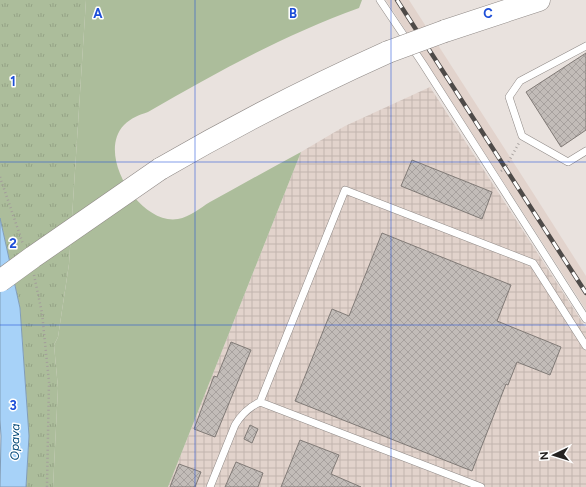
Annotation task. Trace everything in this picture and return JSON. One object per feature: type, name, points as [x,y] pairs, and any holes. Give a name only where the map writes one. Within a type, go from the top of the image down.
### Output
[{"type":"main road","points":[[0,281],[160,169],[268,109],[330,77],[388,52],[445,31],[539,0]]},
{"type":"lane","points":[[380,0],[423,64],[586,319]]},
{"type":"lane","points":[[586,46],[520,81],[509,97],[522,136],[568,162],[586,151]]},
{"type":"lane","points":[[210,487],[235,425],[240,417],[260,402],[345,190],[533,263],[586,346]]},
{"type":"lane","points":[[260,402],[481,487]]},
{"type":"path","points":[[501,171],[505,168],[522,136]]},
{"type":"path","points":[[0,176],[23,244]]},
{"type":"path","points":[[33,274],[42,313],[49,382],[47,487]]},
{"type":"shaded area","points":[[386,0],[409,0],[586,276],[586,310]]},
{"type":"shaded area","points":[[430,87],[586,328],[586,487],[168,487],[301,152],[345,126]]},
{"type":"green space","points":[[0,0],[86,0],[69,264],[58,337],[54,345],[58,388],[53,487],[26,487],[29,436],[20,308],[0,218]]},
{"type":"green space","points":[[86,0],[362,0],[359,8],[277,42],[148,112],[132,119],[124,125],[116,138],[115,153],[119,170],[126,186],[137,200],[150,211],[164,218],[178,219],[187,216],[301,152],[168,487],[53,487],[58,388],[54,345],[58,337],[69,264]]},
{"type":"water","name":"Opava","points":[[0,218],[20,308],[29,436],[26,487],[0,487]]},
{"type":"building","points":[[586,53],[586,130],[561,147],[526,92]]},
{"type":"building","points":[[412,160],[492,192],[482,219],[401,186]]},
{"type":"building","points":[[382,233],[511,285],[497,321],[561,347],[550,375],[517,362],[508,385],[506,384],[472,471],[295,401],[332,309],[349,316]]},
{"type":"building","points":[[231,342],[251,350],[215,437],[194,429],[214,376],[217,377]]},
{"type":"building","points":[[250,425],[258,429],[252,443],[244,439]]},
{"type":"building","points":[[300,440],[339,455],[331,474],[361,487],[281,487]]},
{"type":"building","points":[[236,462],[263,473],[258,487],[225,487]]},
{"type":"building","points":[[179,464],[201,472],[195,487],[170,487]]},
{"type":"railway","points":[[397,0],[586,293]]}]
